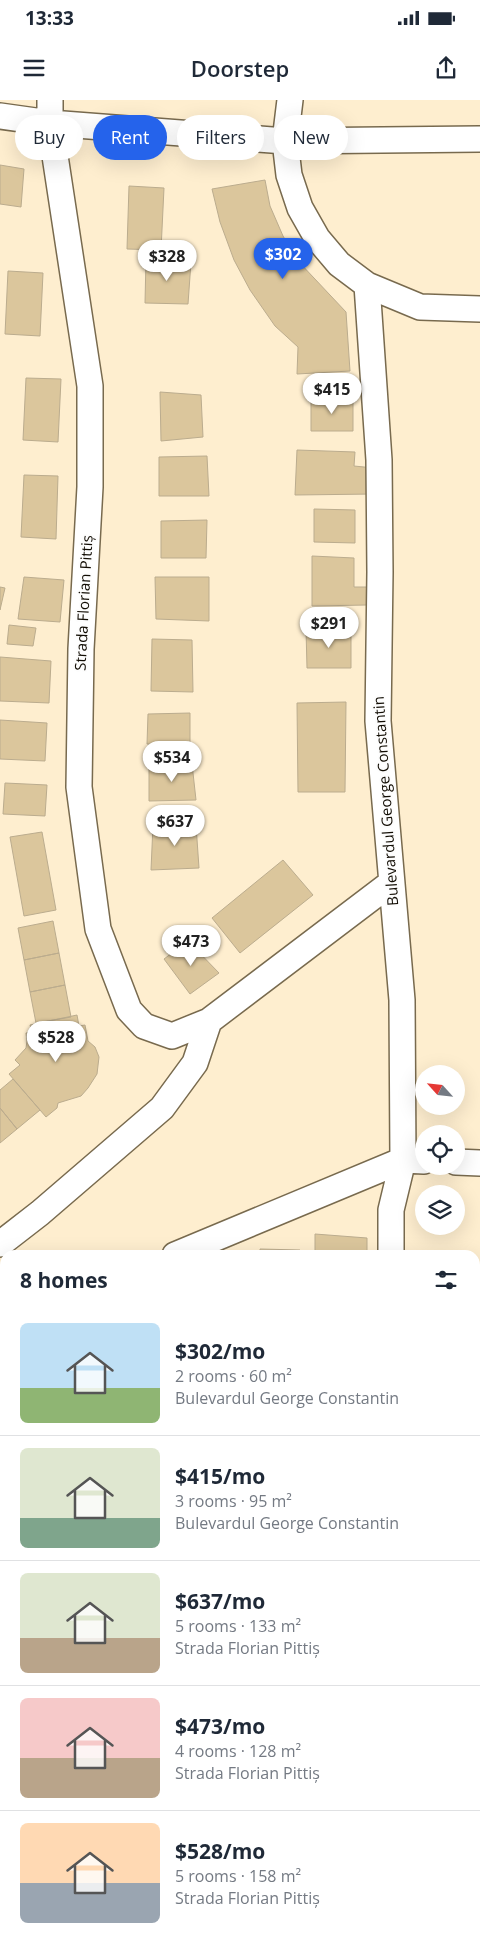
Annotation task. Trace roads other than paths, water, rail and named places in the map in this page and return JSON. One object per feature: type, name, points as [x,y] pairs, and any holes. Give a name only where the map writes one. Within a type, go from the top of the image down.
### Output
[{"type":"street","points":[[288,115],[290,100]]},
{"type":"street","points":[[0,116],[50,111],[274,140]]},
{"type":"street","name":"Strada Florian Pittiș","points":[[50,111],[90,386],[90,487],[81,649],[79,787],[98,929],[129,1010],[144,1026],[172,1036],[209,1021],[391,882]]},
{"type":"street","points":[[348,140],[480,139]]},
{"type":"street","points":[[287,160],[289,175],[304,216],[317,238],[340,264],[367,285],[420,307],[480,309]]},
{"type":"street","name":"Bulevardul George Constantin","points":[[367,285],[379,460],[378,721],[402,1000],[413,1160],[391,1210],[391,1250]]},
{"type":"street","points":[[0,1244],[40,1213],[162,1108],[195,1063],[209,1021]]},
{"type":"street","points":[[188,1250],[413,1160]]},
{"type":"street","points":[[465,1163],[480,1164]]}]
